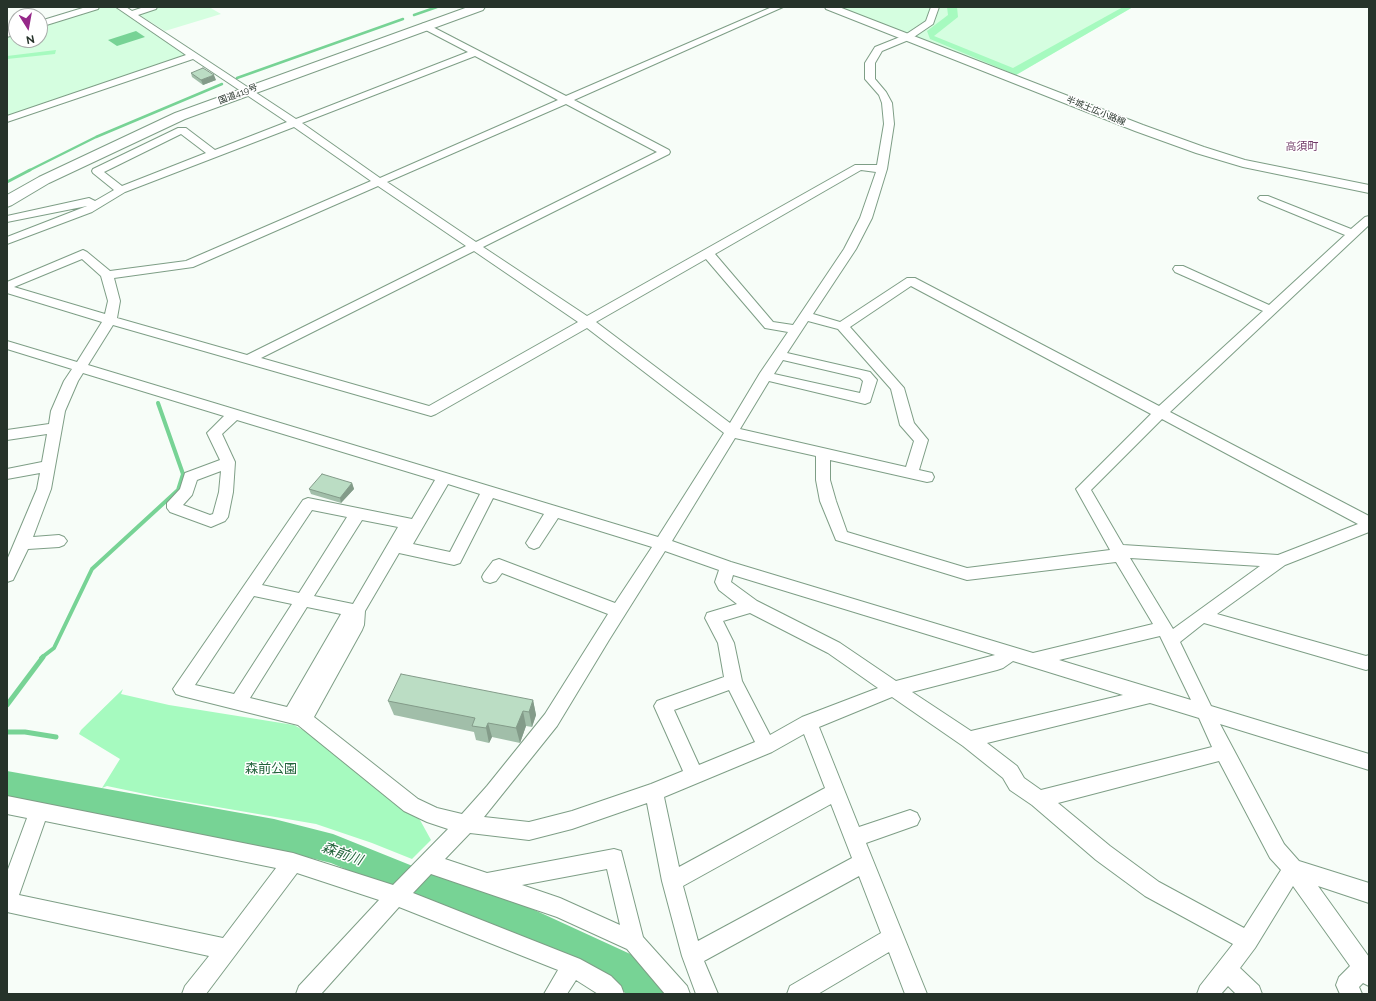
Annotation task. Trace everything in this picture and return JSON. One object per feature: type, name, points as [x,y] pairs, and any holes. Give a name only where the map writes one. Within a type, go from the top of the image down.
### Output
[{"type":"highway","name":"国道419号","points":[[7,202],[44,180],[242,89],[458,7]]},
{"type":"highway","name":"国道419号","points":[[7,192],[82,151],[196,102],[242,89],[479,7]]},
{"type":"main road","name":"半城土広小路線","points":[[830,7],[1139,128],[1200,150],[1265,168],[1369,189]]},
{"type":"street","points":[[48,22],[95,7]]},
{"type":"street","points":[[120,7],[587,322],[732,432],[927,477]]},
{"type":"street","points":[[131,14],[151,7]]},
{"type":"street","points":[[108,275],[190,264],[780,7]]},
{"type":"street","points":[[307,994],[396,896],[466,824],[494,792],[551,720],[732,432],[765,376],[853,243],[866,218],[882,169],[889,124],[888,111],[883,94],[870,79],[870,63],[878,49],[908,37],[930,22],[935,7]]},
{"type":"street","points":[[249,358],[665,152],[425,26]]},
{"type":"street","points":[[7,241],[94,207],[121,190],[475,53]]},
{"type":"street","points":[[7,119],[193,56]]},
{"type":"street","points":[[121,190],[97,171],[182,130],[214,154]]},
{"type":"street","points":[[7,288],[110,320],[249,358],[431,411],[859,167],[882,169]]},
{"type":"street","points":[[1264,198],[1353,234]]},
{"type":"street","points":[[7,219],[89,201],[94,207]]},
{"type":"street","points":[[1351,994],[1348,985],[1366,971],[1293,869],[1277,851],[1224,752],[1167,634],[1083,490],[1160,413],[1369,219]]},
{"type":"street","points":[[7,288],[83,254],[108,275],[114,301],[110,320],[71,381],[58,411],[44,489],[16,550],[7,576]]},
{"type":"street","points":[[708,254],[769,325],[796,329]]},
{"type":"street","points":[[1179,269],[1270,310]]},
{"type":"street","points":[[842,326],[911,281],[1369,525]]},
{"type":"street","points":[[804,316],[842,326],[897,388],[907,425],[921,440],[911,474]]},
{"type":"street","points":[[7,345],[233,415],[662,544],[728,567],[1369,762]]},
{"type":"street","points":[[765,376],[865,399],[870,380],[865,375],[779,355]]},
{"type":"street","points":[[228,462],[214,433],[233,415]]},
{"type":"street","points":[[7,435],[55,428]]},
{"type":"street","points":[[823,452],[823,480],[828,501],[841,536],[967,574],[1120,553],[1279,561]]},
{"type":"street","points":[[7,474],[48,466]]},
{"type":"street","points":[[444,478],[403,548],[454,559],[489,492]]},
{"type":"street","points":[[297,717],[356,625],[355,611],[408,523],[308,504],[182,689],[297,717],[411,805],[434,816],[466,824],[529,831],[572,820],[654,792],[766,746],[808,723],[894,689],[998,663],[1011,652]]},
{"type":"street","points":[[534,543],[554,511]]},
{"type":"street","points":[[238,703],[358,513]]},
{"type":"street","points":[[1034,660],[1167,634],[1202,616],[1279,561],[1369,525]]},
{"type":"street","points":[[16,550],[59,541]]},
{"type":"street","points":[[490,577],[499,566],[619,611]]},
{"type":"street","points":[[728,567],[723,582],[725,586],[751,606],[834,648],[969,740],[1010,772],[1017,784],[1040,799],[1103,853],[1152,889],[1248,941]]},
{"type":"street","points":[[250,589],[355,611]]},
{"type":"street","points":[[751,606],[713,618],[726,643],[733,680],[766,746]]},
{"type":"street","points":[[1202,616],[1366,663],[1369,662]]},
{"type":"street","points":[[694,775],[663,706],[733,680]]},
{"type":"street","points":[[969,740],[1150,695]]},
{"type":"street","points":[[808,723],[916,994]]},
{"type":"street","points":[[1040,799],[1224,752]]},
{"type":"street","points":[[654,792],[672,881],[692,956],[706,994]]},
{"type":"street","points":[[672,881],[836,792]]},
{"type":"street","points":[[7,805],[293,862],[396,896],[573,966],[603,984],[614,994]]},
{"type":"street","points":[[39,811],[7,901],[226,949]]},
{"type":"street","points":[[854,838],[910,819]]},
{"type":"street","points":[[488,882],[614,858],[634,942]]},
{"type":"street","points":[[193,994],[293,862]]},
{"type":"street","points":[[692,956],[863,862]]},
{"type":"street","points":[[428,863],[488,882],[560,908],[634,942],[679,994]]},
{"type":"street","points":[[1293,869],[1369,893]]},
{"type":"street","points":[[1208,994],[1248,941],[1293,869]]},
{"type":"street","points":[[798,994],[893,938]]},
{"type":"street","points":[[555,994],[573,966]]},
{"type":"street","points":[[1226,969],[1251,994]]},
{"type":"shaded area","points":[[101,7],[115,7],[187,56],[7,116],[7,35],[8,48],[48,48],[48,23]]},
{"type":"shaded area","points":[[159,7],[209,7],[221,14],[165,31],[138,14]]},
{"type":"shaded area","points":[[833,7],[1133,7],[1016,75],[921,43]]},
{"type":"shaded area","points":[[136,31],[145,37],[117,46],[108,40]]},
{"type":"green space","points":[[947,7],[957,7],[958,17],[934,36],[1013,68],[1123,7],[1133,7],[1016,75],[930,39],[927,31],[948,15]]},
{"type":"green space","points":[[56,50],[55,54],[7,59],[7,56]]},
{"type":"green space","name":"森前公園","points":[[123,689],[121,694],[169,705],[294,725],[312,735],[392,795],[420,820],[431,840],[412,859],[372,843],[316,824],[159,797],[107,786],[102,788],[120,759],[79,734],[81,730]]},
{"type":"building","points":[[203,68],[214,75],[201,80],[191,73]]},
{"type":"building","points":[[322,474],[352,483],[340,498],[309,489]]},
{"type":"building","points":[[401,674],[533,700],[529,712],[523,711],[516,728],[488,723],[486,728],[472,726],[475,718],[388,701]]},
{"type":"waterway","points":[[414,15],[437,7]]},
{"type":"waterway","points":[[237,78],[403,19]]},
{"type":"waterway","points":[[30,170],[96,137],[222,84]]},
{"type":"waterway","points":[[7,182],[30,170]]},
{"type":"waterway","points":[[41,658],[54,648],[92,569],[178,490],[183,474],[158,403]]},
{"type":"waterway","points":[[7,705],[43,657]]},
{"type":"waterway","points":[[7,732],[25,732],[56,737]]},
{"type":"waterway","name":"森前川","points":[[7,785],[274,834],[333,849],[430,889],[504,912],[627,970],[650,994]]},
{"type":"district","name":"高須町","points":[[1302,147]]}]
